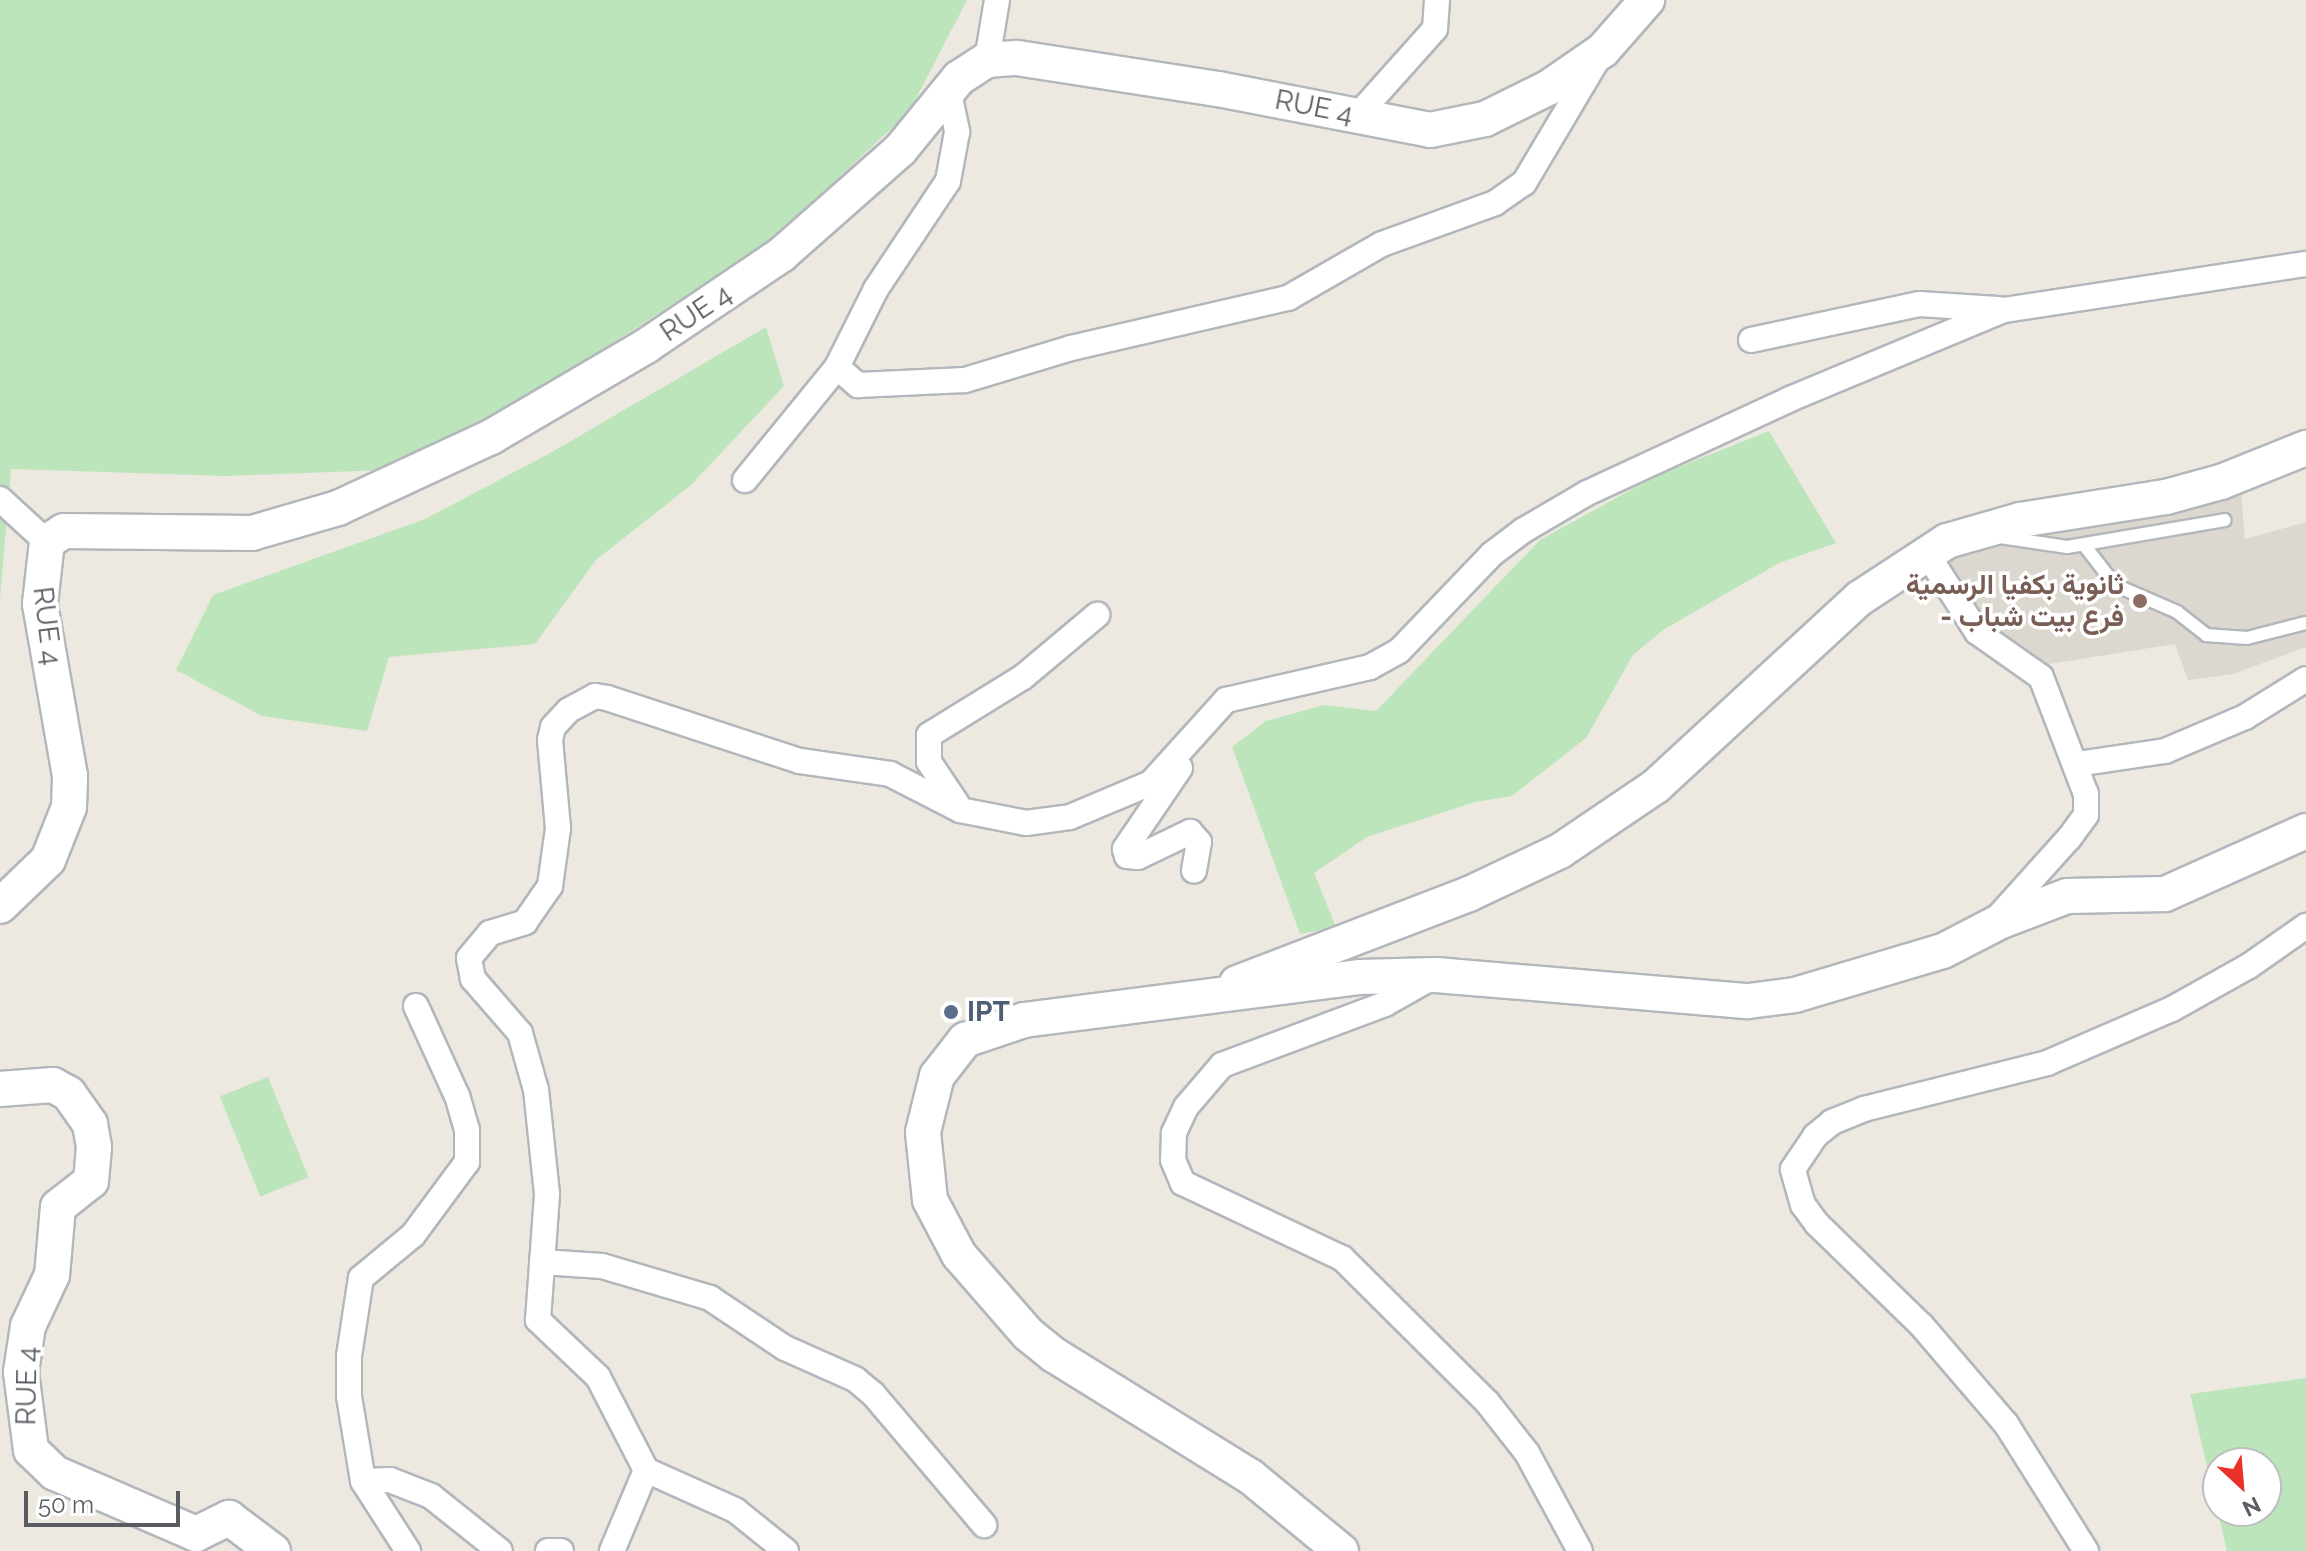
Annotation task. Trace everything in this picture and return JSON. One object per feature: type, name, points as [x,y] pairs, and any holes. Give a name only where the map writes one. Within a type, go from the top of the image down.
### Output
[{"type":"street","points":[[987,60],[997,0]]},
{"type":"street","points":[[1358,115],[1435,29],[1437,0]]},
{"type":"street","name":"RUE 4","points":[[0,906],[48,860],[69,807],[70,776],[40,604],[47,542],[64,531],[87,529],[211,537],[252,533],[407,479],[576,388],[760,270],[877,172],[959,78],[987,60],[1017,58],[1358,115],[1410,130],[1459,127],[1532,97],[1603,50],[1647,0]]},
{"type":"street","points":[[837,367],[858,385],[945,383],[1288,298],[1382,244],[1495,203],[1524,183],[1603,50]]},
{"type":"street","points":[[745,480],[837,367],[876,289],[948,181],[957,132],[949,93]]},
{"type":"street","points":[[786,1551],[735,1510],[646,1470],[598,1377],[538,1320],[547,1194],[526,1046],[511,1019],[473,979],[469,958],[490,933],[525,922],[550,886],[558,828],[550,740],[559,718],[581,701],[607,698],[670,723],[800,761],[890,774],[960,810],[1026,823],[1106,805],[1151,783],[1213,710],[1252,691],[1343,677],[1399,651],[1492,554],[1587,493],[1915,344],[2004,310],[2306,264]]},
{"type":"street","points":[[1751,340],[1919,304],[2004,310]]},
{"type":"street","points":[[1191,1001],[1469,894],[1560,851],[1656,786],[1825,626],[1926,552],[1969,534],[2020,520],[2166,497],[2221,482],[2306,448]]},
{"type":"street","points":[[0,499],[47,542]]},
{"type":"street","points":[[1926,552],[1977,632],[2041,677],[2077,764],[2086,815],[1987,931]]},
{"type":"street","points":[[960,810],[929,762],[929,735],[1023,677],[1097,615]]},
{"type":"street","points":[[2077,764],[2165,751],[2245,717],[2306,679]]},
{"type":"street","points":[[1194,871],[1200,846],[1190,832],[1138,857],[1127,856],[1125,849],[1213,710]]},
{"type":"street","points":[[1341,1551],[1251,1477],[1091,1382],[1028,1334],[959,1255],[930,1200],[923,1132],[928,1101],[952,1052],[965,1040],[1024,1020],[1360,977],[1436,975],[1748,1001],[1795,995],[1943,951],[2067,896],[2165,894],[2306,831]]},
{"type":"street","points":[[2086,1551],[2006,1424],[1921,1325],[1817,1224],[1803,1205],[1793,1169],[1815,1136],[1832,1122],[1864,1109],[2047,1063],[2172,1009],[2249,966],[2306,926]]},
{"type":"street","points":[[1436,975],[1397,999],[1222,1065],[1186,1107],[1174,1133],[1173,1160],[1183,1183],[1342,1258],[1487,1402],[1527,1453],[1581,1550]]},
{"type":"street","points":[[408,1551],[363,1481],[349,1396],[351,1327],[361,1278],[413,1235],[467,1162],[467,1130],[457,1096],[416,1006]]},
{"type":"street","name":"RUE 4","points":[[0,1089],[53,1085],[69,1094],[90,1124],[94,1147],[91,1181],[58,1207],[52,1275],[28,1326],[21,1372],[31,1450],[55,1473],[198,1542],[229,1518],[273,1551]]},
{"type":"street","points":[[542,1262],[602,1266],[699,1294],[785,1348],[855,1379],[873,1394],[984,1525]]},
{"type":"street","points":[[612,1551],[646,1470]]},
{"type":"street","points":[[363,1481],[390,1480],[431,1496],[500,1551]]},
{"type":"street","points":[[548,1551],[561,1551]]},
{"type":"lane","points":[[1969,534],[2084,545],[2225,520]]},
{"type":"lane","points":[[2084,545],[2115,585],[2177,612],[2206,635],[2247,638],[2306,623]]},
{"type":"shaded area","name":"ثانوية بكفيا الرسمية - فرع بيت شباب","points":[[2241,491],[2245,539],[2306,522],[2306,647],[2233,674],[2188,680],[2175,644],[2043,665],[2002,643],[1946,560],[2013,533],[2143,519]]},
{"type":"green space","points":[[0,0],[967,0],[909,112],[775,237],[491,423],[411,469],[225,476],[11,469],[0,599]]},
{"type":"green space","points":[[766,327],[784,386],[691,485],[596,560],[535,644],[389,657],[367,731],[262,716],[176,670],[213,595],[425,519],[552,452]]},
{"type":"green space","points":[[1769,431],[1836,543],[1779,563],[1663,630],[1633,655],[1586,738],[1512,796],[1475,802],[1367,837],[1314,873],[1336,927],[1300,934],[1232,747],[1266,721],[1324,705],[1376,711],[1540,540],[1656,476]]},
{"type":"green space","points":[[268,1077],[308,1177],[260,1197],[220,1096]]},
{"type":"green space","points":[[2306,1378],[2306,1551],[2227,1551],[2221,1527],[2282,1527],[2282,1447],[2202,1447],[2190,1394]]},
{"type":"place","name":"ثانوية بكفيا الرسمية - فرع بيت شباب","points":[[2140,601]]},
{"type":"place","name":"IPT","points":[[951,1012]]}]
